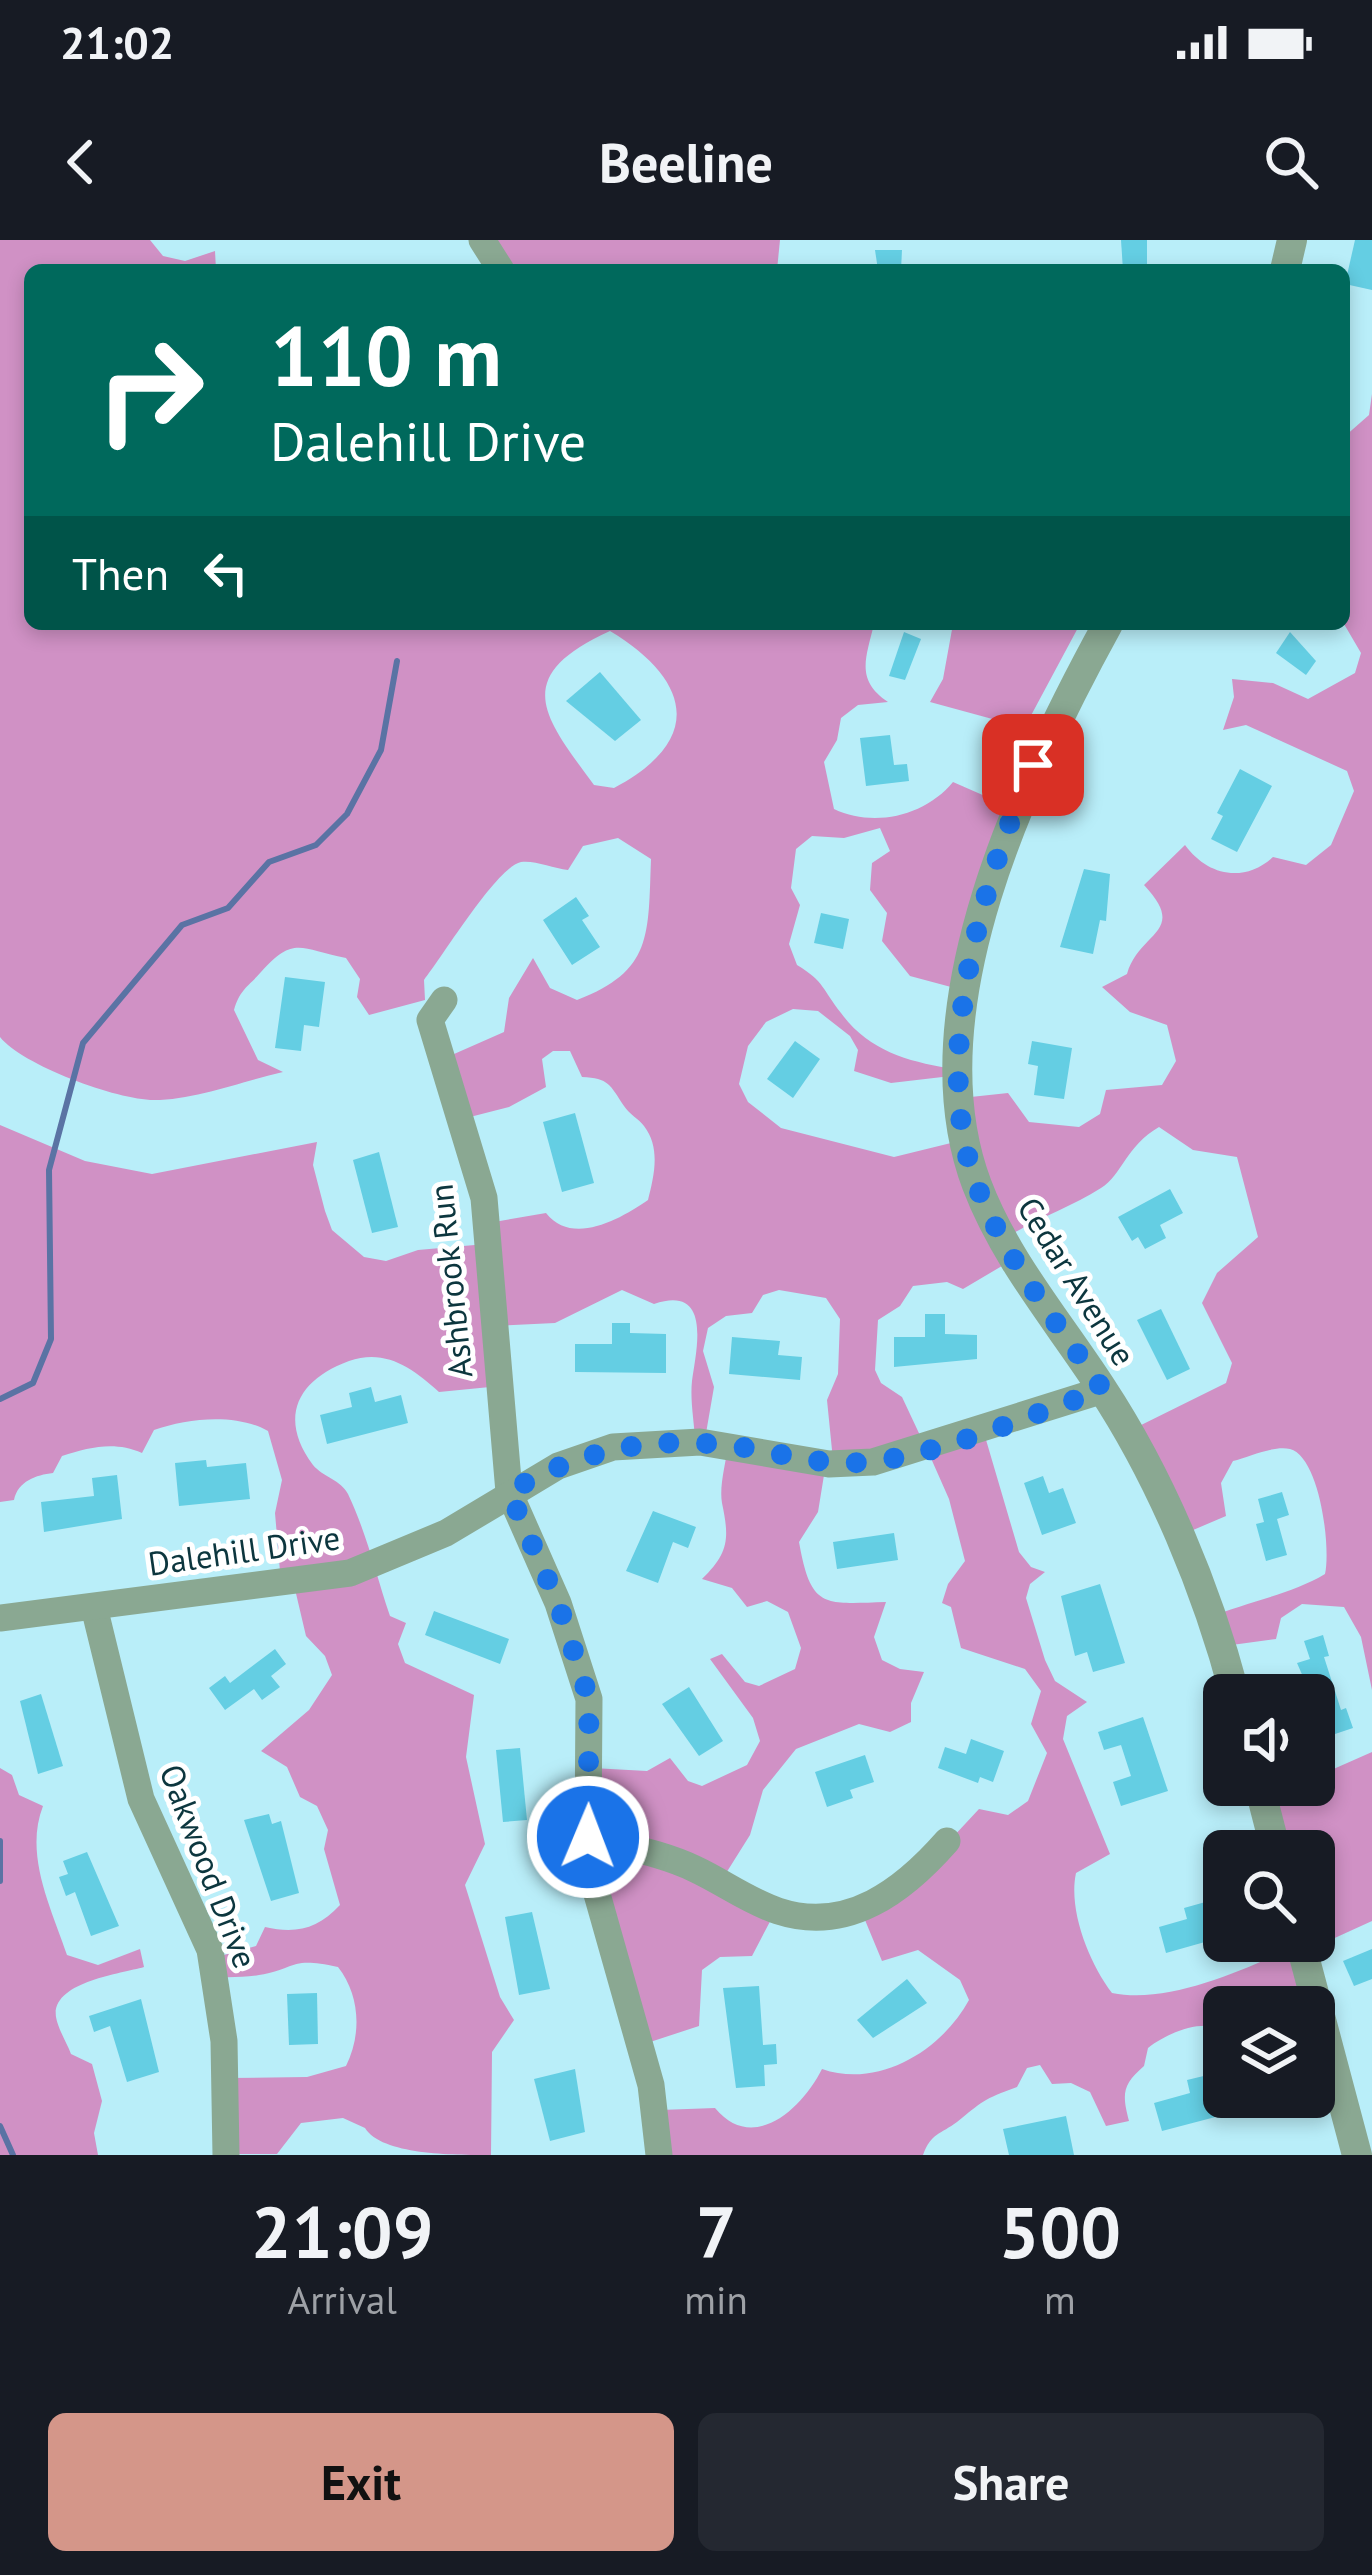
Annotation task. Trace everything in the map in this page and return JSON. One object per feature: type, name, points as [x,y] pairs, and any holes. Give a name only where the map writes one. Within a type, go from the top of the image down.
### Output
[{"type":"street","name":"Cedar Avenue","points":[[1105,630],[1045,739],[981,916],[960,1065],[964,1147],[978,1188],[1019,1267],[1103,1390],[1183,1548],[1228,1674]]},
{"type":"street","name":"Ashbrook Run","points":[[444,1000],[430,1020],[484,1198],[509,1492]]},
{"type":"street","name":"Dalehill Drive","points":[[0,1618],[350,1573],[446,1533],[509,1492],[584,1455],[644,1443],[700,1442],[829,1464],[873,1462],[1103,1390]]},
{"type":"street","points":[[509,1492],[558,1603],[589,1699],[588,1837],[599,1911],[651,2085],[659,2155]]},
{"type":"street","name":"Oakwood Drive","points":[[94,1607],[141,1799],[210,1951],[224,2041],[226,2155]]},
{"type":"street","points":[[588,1837],[659,1855],[751,1900],[806,1916],[859,1910],[890,1897],[947,1841]]},
{"type":"street","points":[[1306,1962],[1357,2155]]},
{"type":"shaded area","points":[[0,240],[150,240],[163,256],[185,261],[215,251],[216,264],[24,264],[24,630],[873,630],[867,677],[888,702],[858,705],[841,718],[837,740],[824,762],[834,809],[866,818],[898,815],[928,803],[953,782],[1010,807],[951,987],[910,976],[882,941],[887,913],[870,890],[872,863],[890,851],[880,828],[844,838],[812,836],[796,849],[791,888],[800,905],[789,944],[797,965],[818,981],[863,1036],[903,1057],[948,1068],[951,1076],[891,1083],[854,1071],[858,1050],[850,1036],[818,1011],[793,1009],[766,1022],[748,1046],[739,1084],[748,1102],[781,1128],[894,1157],[951,1143],[952,1099],[1008,1093],[1029,1122],[1079,1127],[1100,1114],[1106,1090],[1162,1085],[1176,1061],[1167,1025],[1130,1012],[1102,987],[1127,974],[1162,923],[1157,901],[1144,885],[1185,845],[1215,869],[1238,873],[1273,857],[1306,865],[1331,845],[1354,791],[1347,771],[1246,725],[1223,730],[1234,697],[1232,679],[1273,683],[1308,699],[1355,673],[1361,653],[1348,630],[1350,432],[1369,415],[1372,394],[1372,1690],[1361,1637],[1344,1607],[1302,1604],[1281,1618],[1276,1639],[1217,1647],[1208,1618],[1325,1574],[1321,1505],[1300,1456],[1290,1449],[1277,1449],[1233,1461],[1221,1483],[1226,1516],[1172,1539],[1127,1432],[1226,1383],[1232,1363],[1202,1303],[1217,1273],[1258,1237],[1237,1157],[1193,1150],[1159,1127],[1101,1188],[999,1242],[1007,1263],[963,1289],[947,1282],[913,1286],[900,1306],[878,1320],[875,1370],[881,1383],[902,1397],[925,1446],[984,1433],[1019,1552],[1031,1567],[1045,1572],[1030,1584],[1026,1598],[1055,1681],[1087,1702],[1067,1716],[1063,1739],[1110,1854],[1076,1873],[1075,1903],[1088,1952],[1112,1993],[1178,1990],[1259,1962],[1294,1962],[1302,1986],[1203,1986],[1203,2026],[1185,2029],[1148,2048],[1144,2066],[1126,2090],[1129,2121],[1106,2126],[1090,2092],[1071,2083],[1052,2084],[1040,2065],[1027,2068],[1017,2087],[984,2101],[937,2135],[923,2155],[658,2155],[660,2110],[715,2108],[745,2127],[760,2126],[789,2111],[822,2069],[865,2074],[886,2069],[907,2061],[943,2035],[969,2000],[960,1980],[918,1950],[882,1961],[860,1908],[952,1838],[979,1809],[1008,1815],[1028,1801],[1047,1753],[1031,1724],[1041,1691],[1025,1669],[961,1648],[951,1607],[942,1603],[948,1584],[965,1561],[949,1499],[926,1447],[833,1460],[827,1400],[838,1374],[840,1319],[826,1298],[779,1290],[763,1295],[752,1313],[726,1316],[708,1328],[703,1351],[714,1387],[705,1439],[695,1439],[692,1388],[697,1324],[693,1312],[685,1303],[654,1304],[622,1290],[555,1323],[495,1326],[490,1387],[439,1392],[398,1363],[362,1358],[331,1369],[298,1403],[295,1416],[302,1448],[313,1465],[348,1494],[390,1616],[406,1623],[398,1644],[405,1663],[474,1695],[466,1757],[485,1844],[465,1885],[500,1997],[514,2020],[492,2052],[491,2155],[438,2154],[386,2144],[343,2118],[301,2123],[277,2154],[222,2154],[229,2078],[307,2077],[346,2066],[355,2041],[354,2002],[338,1967],[301,1963],[253,1976],[207,1977],[206,1960],[256,1946],[265,1927],[306,1928],[340,1905],[324,1849],[328,1830],[317,1806],[300,1797],[287,1767],[261,1751],[309,1710],[332,1675],[325,1656],[306,1636],[294,1585],[281,1583],[275,1513],[282,1480],[268,1431],[227,1420],[167,1426],[154,1430],[142,1453],[102,1447],[62,1456],[53,1473],[29,1480],[14,1500],[0,1502],[0,1125],[85,1161],[152,1174],[317,1142],[313,1165],[332,1230],[364,1257],[386,1261],[418,1250],[486,1244],[488,1223],[546,1213],[569,1228],[610,1222],[648,1200],[655,1162],[653,1143],[642,1123],[608,1084],[582,1077],[570,1051],[553,1051],[542,1059],[546,1087],[509,1107],[466,1118],[445,1058],[504,1032],[509,998],[533,958],[550,988],[577,1000],[620,976],[633,963],[646,929],[651,859],[618,838],[583,846],[568,870],[521,862],[498,879],[424,980],[425,1000],[369,1015],[357,997],[360,979],[346,958],[299,948],[282,953],[245,989],[234,1010],[258,1060],[283,1072],[186,1097],[154,1100],[95,1087],[28,1059],[0,1037]],"holes":[[[610,631],[658,669],[677,710],[674,730],[663,750],[614,788],[594,785],[561,739],[545,700],[547,682],[558,665]]]},
{"type":"shaded area","points":[[474,240],[780,240],[778,264],[489,264]]},
{"type":"shaded area","points":[[952,630],[1077,630],[1020,736],[996,720],[930,702],[943,679]]},
{"type":"shaded area","points":[[728,1446],[825,1469],[818,1512],[799,1542],[809,1580],[815,1591],[834,1602],[886,1602],[874,1637],[882,1660],[900,1669],[924,1672],[911,1703],[911,1722],[890,1732],[859,1724],[796,1749],[763,1790],[750,1835],[723,1878],[775,1912],[752,1956],[720,1957],[702,1970],[699,2026],[641,2045],[604,1924],[592,1768],[647,1771],[670,1758],[688,1781],[702,1786],[747,1765],[760,1741],[753,1718],[710,1659],[722,1654],[745,1682],[759,1686],[795,1669],[801,1648],[788,1612],[767,1601],[747,1607],[732,1588],[702,1579],[725,1544],[721,1489]]},
{"type":"shaded area","points":[[1372,1752],[1372,1921],[1335,1938],[1335,1830],[1258,1830],[1252,1806],[1335,1806],[1335,1768]]},
{"type":"shaded area","points":[[0,1768],[12,1775],[19,1795],[43,1806],[36,1843],[38,1862],[67,1955],[98,1965],[140,1949],[144,1967],[75,1988],[57,2005],[57,2022],[71,2054],[92,2064],[102,2101],[94,2133],[98,2155],[0,2155]]},
{"type":"building","points":[[1121,240],[1147,240],[1147,264],[1123,264]]},
{"type":"building","points":[[1355,240],[1372,240],[1372,290],[1350,285]]},
{"type":"building","points":[[875,250],[902,250],[901,264],[877,264]]},
{"type":"building","points":[[904,632],[921,639],[905,680],[889,676]]},
{"type":"building","points":[[1290,632],[1316,661],[1306,675],[1276,653]]},
{"type":"building","points":[[600,672],[641,720],[615,741],[566,701]]},
{"type":"building","points":[[890,735],[894,765],[907,764],[909,781],[866,786],[860,738]]},
{"type":"building","points":[[1240,769],[1272,786],[1237,852],[1211,839],[1223,816],[1217,813]]},
{"type":"building","points":[[1084,869],[1110,874],[1106,921],[1100,920],[1093,954],[1060,947]]},
{"type":"building","points":[[576,897],[589,916],[582,920],[600,947],[572,965],[543,920]]},
{"type":"building","points":[[821,913],[849,919],[843,949],[814,943]]},
{"type":"building","points":[[285,977],[325,982],[319,1027],[304,1025],[301,1051],[275,1048]]},
{"type":"building","points":[[795,1041],[820,1059],[793,1098],[767,1079]]},
{"type":"building","points":[[1032,1041],[1072,1048],[1064,1099],[1034,1095],[1038,1066],[1028,1064]]},
{"type":"building","points":[[575,1113],[594,1183],[562,1192],[543,1122]]},
{"type":"building","points":[[379,1152],[398,1227],[372,1233],[353,1160]]},
{"type":"building","points":[[1170,1189],[1183,1213],[1160,1225],[1166,1238],[1145,1249],[1138,1237],[1132,1241],[1118,1217]]},
{"type":"building","points":[[1161,1309],[1190,1369],[1167,1380],[1137,1320]]},
{"type":"building","points":[[925,1314],[945,1314],[945,1334],[977,1335],[977,1359],[894,1367],[894,1337],[925,1337]]},
{"type":"building","points":[[612,1323],[630,1323],[630,1333],[666,1334],[666,1373],[575,1372],[575,1344],[612,1344]]},
{"type":"building","points":[[732,1337],[780,1341],[778,1355],[802,1357],[800,1380],[729,1374]]},
{"type":"building","points":[[371,1387],[375,1402],[401,1395],[408,1423],[327,1444],[320,1415],[352,1407],[349,1393]]},
{"type":"building","points":[[206,1460],[207,1467],[246,1463],[250,1499],[179,1506],[175,1463]]},
{"type":"building","points":[[117,1475],[122,1519],[44,1532],[41,1502],[94,1496],[92,1478]]},
{"type":"building","points":[[1043,1476],[1049,1493],[1063,1488],[1076,1523],[1042,1535],[1024,1483]]},
{"type":"building","points":[[1282,1492],[1289,1515],[1277,1519],[1287,1555],[1266,1561],[1256,1524],[1264,1522],[1258,1499]]},
{"type":"building","points":[[653,1511],[696,1527],[688,1548],[673,1542],[658,1583],[626,1571]]},
{"type":"building","points":[[894,1533],[898,1560],[837,1569],[833,1542]]},
{"type":"building","points":[[1100,1584],[1125,1663],[1093,1672],[1087,1652],[1075,1656],[1061,1596]]},
{"type":"building","points":[[434,1611],[509,1639],[500,1664],[425,1635]]},
{"type":"building","points":[[1323,1635],[1329,1674],[1302,1674],[1297,1663],[1310,1659],[1304,1641]]},
{"type":"building","points":[[275,1649],[286,1664],[271,1676],[280,1687],[262,1700],[254,1689],[225,1710],[209,1688],[225,1676],[230,1683]]},
{"type":"building","points":[[689,1687],[723,1741],[699,1756],[662,1704]]},
{"type":"building","points":[[1335,1691],[1341,1710],[1346,1708],[1353,1728],[1335,1734]]},
{"type":"building","points":[[41,1694],[63,1766],[38,1774],[20,1701]]},
{"type":"building","points":[[1143,1717],[1168,1791],[1121,1806],[1113,1782],[1131,1776],[1121,1745],[1104,1750],[1098,1732]]},
{"type":"building","points":[[971,1739],[1004,1751],[993,1782],[980,1777],[978,1783],[938,1768],[945,1747],[966,1754]]},
{"type":"building","points":[[520,1748],[527,1820],[503,1822],[496,1750]]},
{"type":"building","points":[[865,1755],[874,1782],[850,1790],[853,1798],[827,1807],[815,1772]]},
{"type":"building","points":[[269,1814],[272,1824],[281,1821],[299,1893],[271,1901],[244,1820]]},
{"type":"building","points":[[87,1852],[119,1926],[91,1936],[75,1892],[66,1896],[59,1877],[68,1874],[63,1861]]},
{"type":"building","points":[[1203,1903],[1203,1943],[1166,1953],[1159,1927],[1187,1919],[1184,1908]]},
{"type":"building","points":[[532,1912],[550,1989],[519,1995],[505,1917]]},
{"type":"building","points":[[1372,1949],[1372,1979],[1354,1986],[1343,1961]]},
{"type":"building","points":[[907,1979],[927,2003],[873,2038],[857,2020]]},
{"type":"building","points":[[759,1986],[763,2045],[776,2044],[777,2064],[764,2065],[765,2086],[736,2088],[723,1988]]},
{"type":"building","points":[[317,1993],[318,2044],[289,2045],[287,1994]]},
{"type":"building","points":[[141,1999],[159,2072],[127,2082],[110,2026],[94,2032],[89,2016]]},
{"type":"building","points":[[575,2069],[585,2132],[550,2141],[534,2079]]},
{"type":"building","points":[[1203,2076],[1203,2118],[1212,2118],[1162,2131],[1154,2103],[1190,2093],[1187,2080]]},
{"type":"building","points":[[1066,2116],[1074,2155],[1009,2155],[1003,2129]]},
{"type":"waterway","points":[[0,1399],[33,1383],[51,1339],[49,1170],[83,1043],[182,925],[228,908],[269,862],[316,845],[347,814],[381,750],[397,661]]},
{"type":"waterway","points":[[0,1841],[0,1881]]},
{"type":"waterway","points":[[0,2126],[13,2155]]},
{"type":"route","points":[[588,1837],[589,1699],[558,1603],[509,1492],[584,1455],[644,1443],[700,1442],[829,1464],[873,1462],[1103,1390],[1019,1267],[978,1188],[964,1147],[960,1065],[967,990],[981,916],[1033,765]]}]
